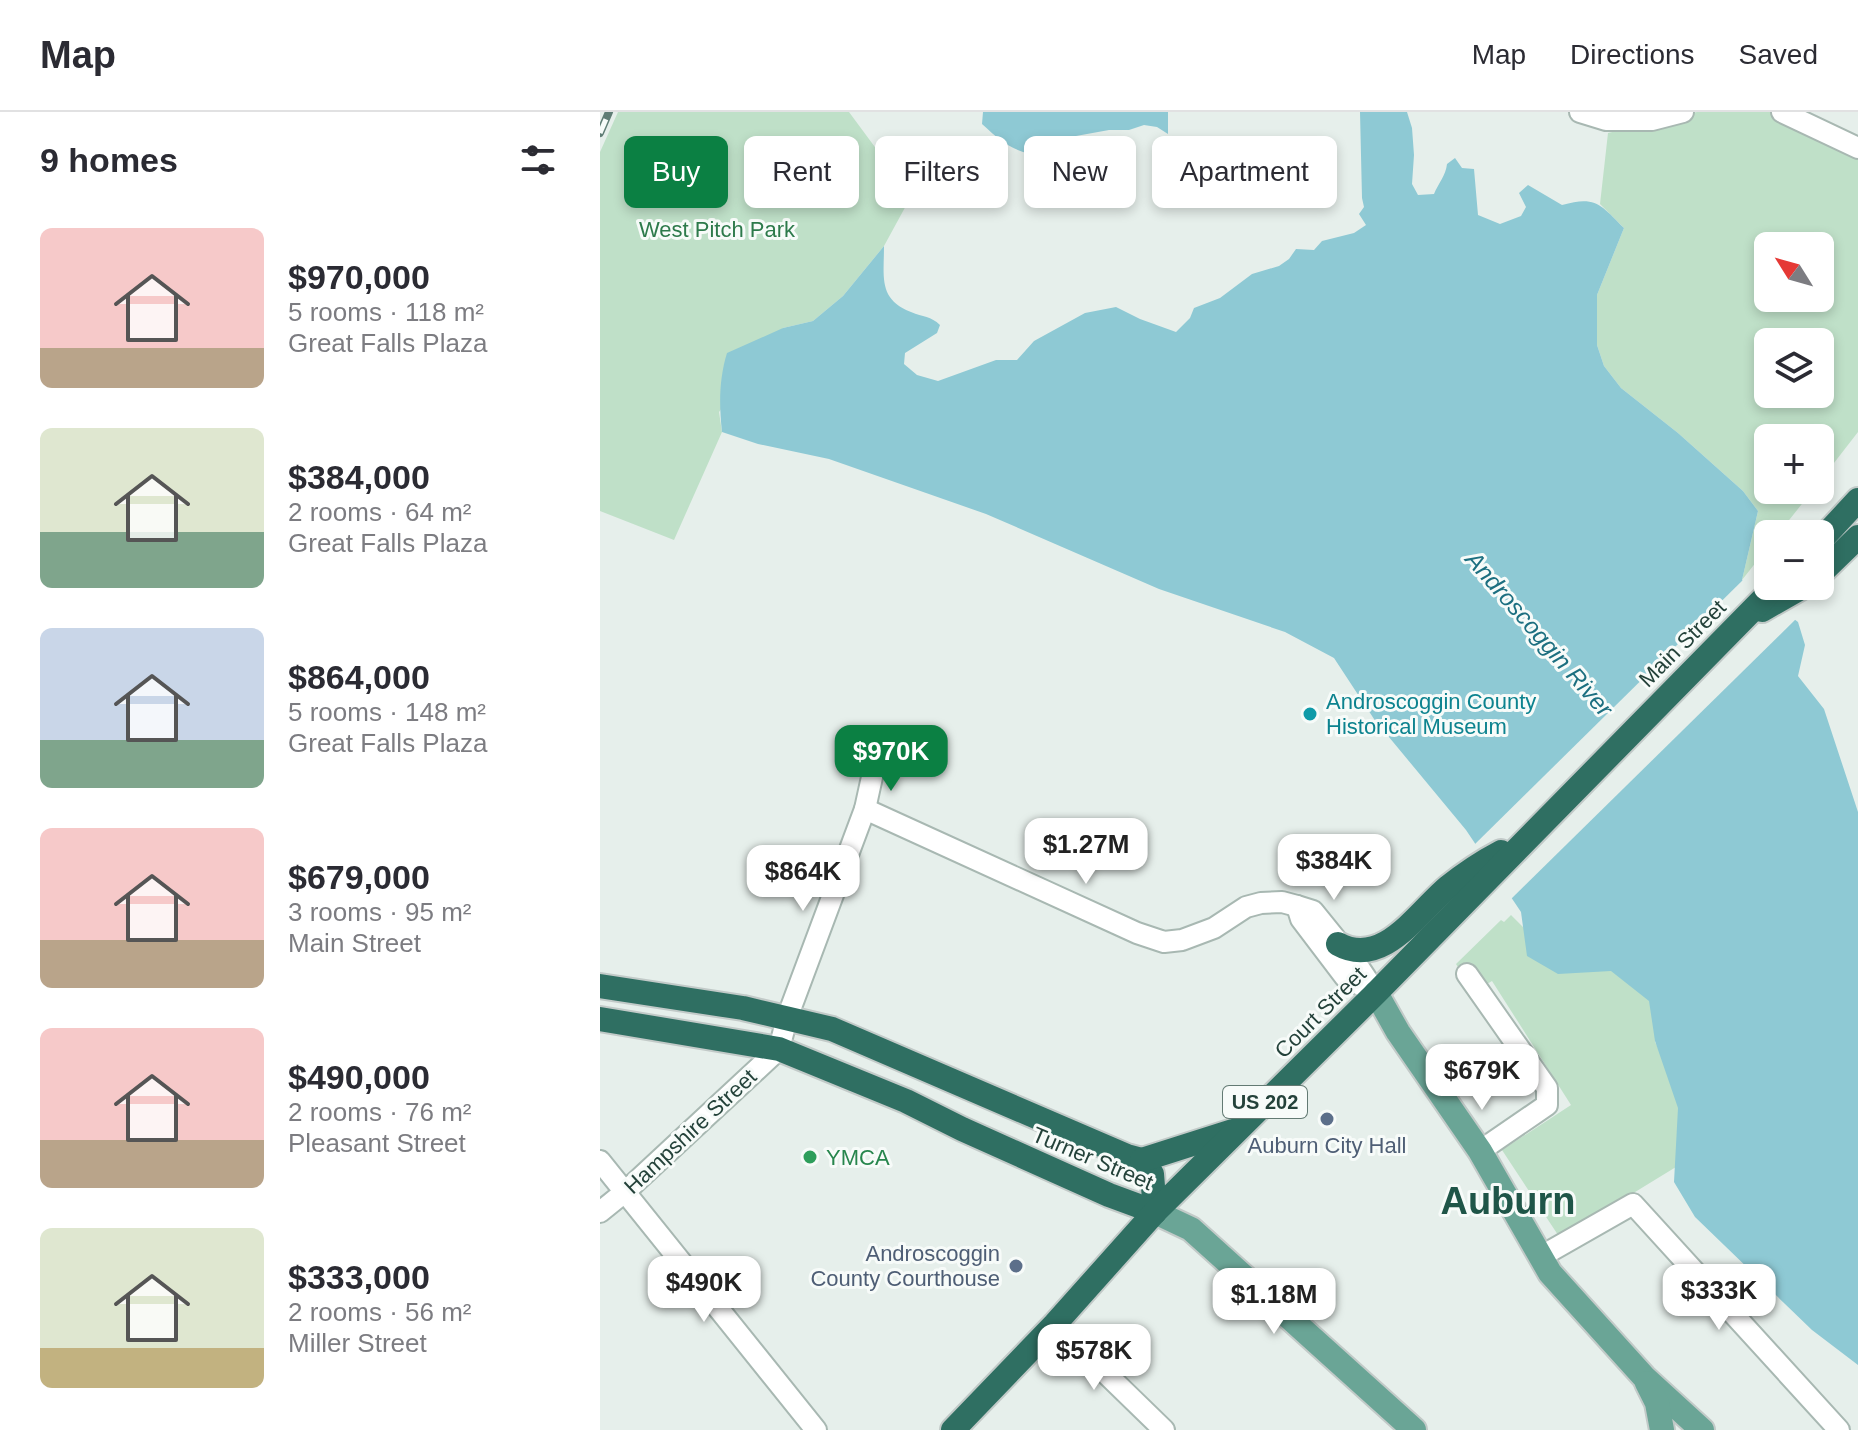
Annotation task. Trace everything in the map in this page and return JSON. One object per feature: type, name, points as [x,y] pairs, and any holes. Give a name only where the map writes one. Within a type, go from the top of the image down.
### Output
[{"type":"highway","points":[[1834,526],[1858,500]]},
{"type":"highway","points":[[1834,560],[1858,537]]},
{"type":"highway","name":"Main Street","points":[[1626,737],[1762,600]]},
{"type":"highway","points":[[1742,620],[1782,600]]},
{"type":"highway","name":"Court Street","points":[[953,1430],[1055,1324],[1155,1212],[1376,993],[1456,895],[1530,835],[1626,737]]},
{"type":"highway","points":[[1338,944],[1360,951],[1378,947],[1456,895]]},
{"type":"highway","name":"Turner Street","points":[[600,986],[743,1008],[832,1029],[1142,1160],[1152,1174],[1155,1212],[1109,1195],[906,1101],[779,1049],[600,1019]]},
{"type":"highway","points":[[1142,1160],[1239,1129]]},
{"type":"main road","points":[[1376,993],[1398,1032],[1480,1151],[1550,1273],[1644,1377],[1702,1430]]},
{"type":"main road","points":[[1155,1212],[1191,1229],[1414,1430]]},
{"type":"main road","points":[[1644,1377],[1657,1403],[1662,1430]]},
{"type":"street","points":[[1580,112],[1606,120],[1652,120],[1683,112]]},
{"type":"street","points":[[1782,112],[1858,148]]},
{"type":"street","points":[[779,1049],[787,1018],[865,809],[874,768]]},
{"type":"street","points":[[865,809],[1137,933],[1164,942],[1206,932],[1246,907],[1261,903],[1282,902],[1313,911],[1376,993]]},
{"type":"street","points":[[1297,906],[1301,919],[1345,977],[1376,993]]},
{"type":"street","points":[[1467,974],[1547,1088],[1547,1105],[1480,1151]]},
{"type":"street","name":"Hampshire Street","points":[[600,1212],[779,1049]]},
{"type":"street","points":[[600,1161],[816,1430]]},
{"type":"street","points":[[1540,1257],[1633,1204],[1839,1430]]},
{"type":"street","points":[[1055,1324],[1164,1430]]},
{"type":"green space","name":"West Pitch Park","points":[[618,112],[849,112],[875,147],[875,208],[905,208],[884,246],[843,296],[813,321],[783,328],[719,412],[722,432],[674,540],[600,511],[600,152]]},
{"type":"green space","points":[[1697,112],[1777,112],[1858,160],[1858,432],[1834,463],[1834,424],[1754,424],[1754,504],[1802,504],[1789,520],[1756,520],[1758,511],[1743,491],[1621,388],[1604,366],[1597,345],[1597,295],[1624,228],[1600,204],[1608,133]]},
{"type":"green space","points":[[1754,528],[1754,565],[1742,580]]},
{"type":"green space","points":[[1511,915],[1532,936],[1638,967],[1655,1016],[1655,1042],[1665,1062],[1676,1070],[1689,1159],[1560,1238],[1502,1150],[1571,1105],[1492,981],[1474,992],[1456,964],[1501,920],[1504,922]]},
{"type":"water","points":[[983,112],[1168,112],[1168,134],[1157,127],[1144,125],[1129,130],[1076,136],[1024,136],[1024,152],[1008,145],[1008,136],[996,136],[982,124]]},
{"type":"water","name":"Androscoggin River","points":[[1360,112],[1407,112],[1414,155],[1412,184],[1418,195],[1434,194],[1447,164],[1455,158],[1462,168],[1474,169],[1478,215],[1500,224],[1521,216],[1526,207],[1519,193],[1528,185],[1562,205],[1583,201],[1603,208],[1624,228],[1597,295],[1597,345],[1604,366],[1621,388],[1743,491],[1758,511],[1742,580],[1754,589],[1754,600],[1769,600],[1798,622],[1805,645],[1798,676],[1824,709],[1858,812],[1858,1365],[1812,1330],[1695,1217],[1674,1182],[1678,1108],[1655,1041],[1649,1001],[1611,971],[1558,974],[1527,956],[1521,912],[1466,830],[1374,719],[1334,658],[1285,632],[1159,589],[986,514],[829,459],[758,444],[722,432],[720,392],[727,353],[783,328],[813,321],[843,296],[884,246],[884,277],[888,294],[900,307],[940,325],[937,333],[905,353],[904,364],[917,375],[938,381],[996,360],[1017,360],[1034,341],[1085,313],[1116,307],[1176,332],[1190,318],[1194,308],[1220,298],[1252,274],[1279,266],[1296,249],[1314,250],[1322,241],[1354,233],[1366,225],[1359,214],[1364,207]]},
{"type":"pier","points":[[1747,576],[1754,582],[1754,600],[1777,600],[1798,617],[1509,901],[1472,847]]},
{"type":"railway","points":[[600,133],[609,112]]},
{"type":"place","name":"Androscoggin County Historical Museum","points":[[1310,714]]},
{"type":"place","name":"Auburn City Hall","points":[[1327,1119]]},
{"type":"place","name":"YMCA","points":[[810,1157]]},
{"type":"place","name":"Androscoggin County Courthouse","points":[[1016,1266]]},
{"type":"district","name":"Auburn","points":[[1508,1201]]}]
